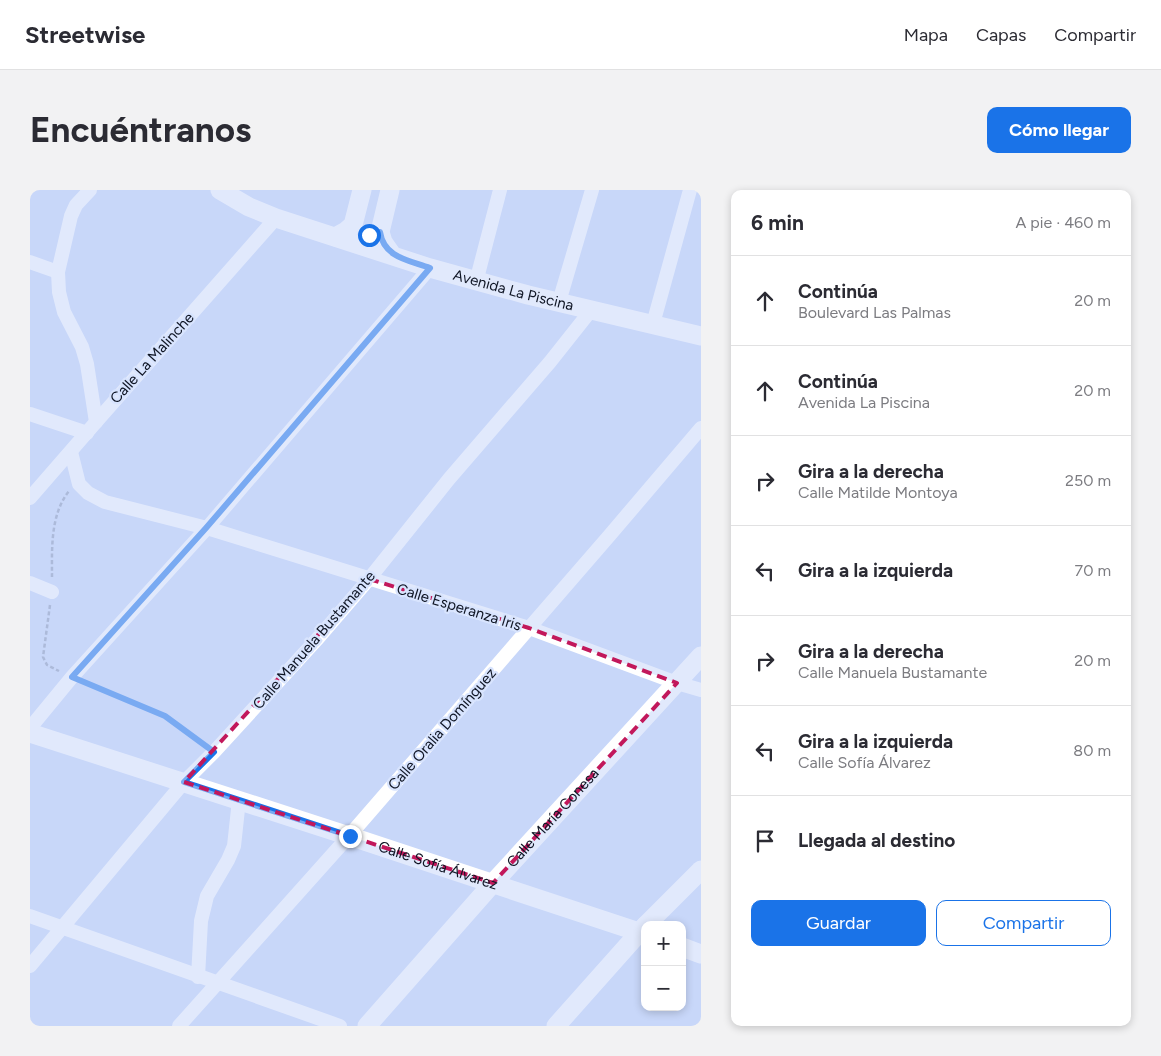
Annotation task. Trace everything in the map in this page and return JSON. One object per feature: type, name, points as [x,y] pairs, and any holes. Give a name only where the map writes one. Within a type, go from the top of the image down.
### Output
[{"type":"street","points":[[90,190],[76,205],[71,216],[58,272],[59,292],[64,312],[82,347],[87,364],[96,422]]},
{"type":"street","name":"Avenida La Piscina","points":[[220,190],[249,207],[276,218],[476,282],[701,336]]},
{"type":"street","points":[[335,236],[353,225],[362,190]]},
{"type":"street","points":[[390,190],[380,232],[383,242],[392,255]]},
{"type":"street","points":[[476,282],[500,190]]},
{"type":"street","points":[[560,302],[592,190]]},
{"type":"street","points":[[653,324],[690,190]]},
{"type":"street","name":"Calle La Malinche","points":[[30,498],[276,218]]},
{"type":"street","points":[[353,225],[361,233],[372,235],[380,232]]},
{"type":"street","points":[[30,262],[58,272]]},
{"type":"street","points":[[30,728],[72,677],[206,528],[430,268]]},
{"type":"street","name":"Calle Manuela Bustamante","points":[[30,966],[184,782],[214,752],[319,637],[369,579],[592,309]]},
{"type":"street","points":[[30,414],[86,433]]},
{"type":"street","name":"Calle Oralia Domínguez","points":[[179,1026],[350,836],[701,428]]},
{"type":"street","points":[[71,452],[79,484]]},
{"type":"street","name":"Calle Esperanza Iris","points":[[79,484],[88,493],[105,502],[206,528],[530,628],[677,683],[701,690]]},
{"type":"street","points":[[30,583],[52,592]]},
{"type":"street","name":"Calle María Conesa","points":[[367,1026],[493,884],[701,656]]},
{"type":"street","name":"Calle Sofía Álvarez","points":[[30,733],[493,884],[641,928]]},
{"type":"street","points":[[198,976],[201,920],[207,896],[234,846],[240,800]]},
{"type":"street","points":[[652,921],[701,870]]},
{"type":"street","points":[[30,916],[340,1026]]},
{"type":"street","points":[[556,1026],[641,932]]},
{"type":"street","points":[[686,948],[701,954]]},
{"type":"path","points":[[44,662],[43,654],[52,592],[52,548],[55,519],[64,498],[69,491],[79,484]]},
{"type":"path","points":[[72,677],[165,716],[214,752]]},
{"type":"highlighted area","points":[[369,579],[529,628],[677,683],[493,883],[184,782]]},
{"type":"route","points":[[350,836],[184,782],[214,752],[165,716],[72,677],[206,528],[430,268],[392,255],[383,242],[380,232],[369,235]]}]
